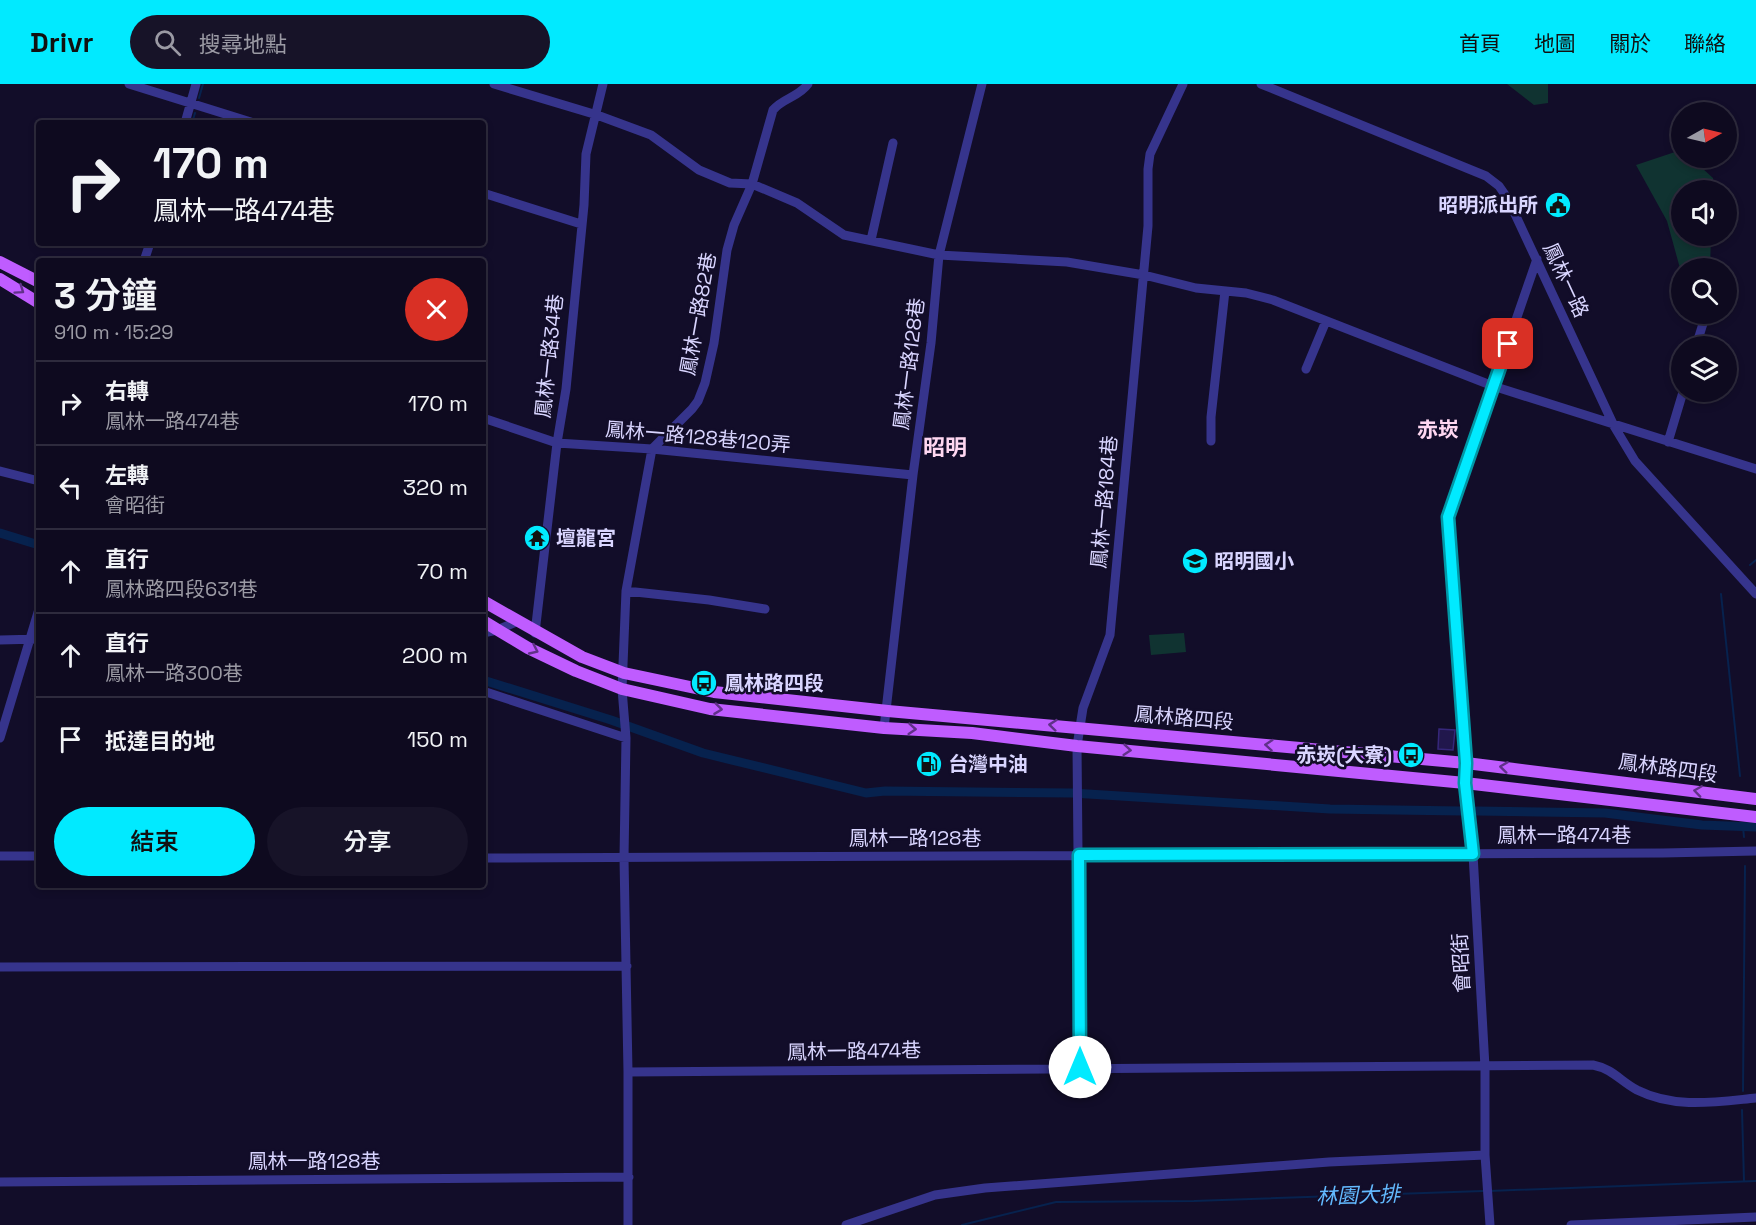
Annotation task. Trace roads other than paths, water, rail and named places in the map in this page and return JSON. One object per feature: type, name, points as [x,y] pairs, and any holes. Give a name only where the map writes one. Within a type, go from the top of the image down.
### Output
[{"type":"main road","points":[[0,262],[36,280]]},
{"type":"main road","points":[[0,279],[36,301]]},
{"type":"main road","name":"鳳林路四段","points":[[486,603],[535,633],[582,657],[624,673],[714,692],[888,711],[1466,763],[1756,799]]},
{"type":"main road","name":"鳳林路四段","points":[[486,623],[528,648],[576,671],[622,689],[710,709],[884,728],[972,733],[1077,746],[1465,783],[1756,817]]},
{"type":"street","points":[[129,84],[244,120]]},
{"type":"street","points":[[186,120],[196,84]]},
{"type":"street","points":[[494,84],[597,115],[658,139],[699,170],[730,183],[752,184],[797,203],[844,235],[939,255],[1067,262],[1144,275],[1196,288],[1273,300],[1493,386],[1756,469]]},
{"type":"street","name":"鳳林一路34巷","points":[[535,633],[557,443],[566,389],[586,154],[603,84]]},
{"type":"street","name":"鳳林一路82巷","points":[[652,449],[698,401],[705,383],[714,343],[727,250],[734,225],[752,184],[773,110],[778,104],[794,96],[808,84]]},
{"type":"street","name":"鳳林一路128巷","points":[[884,728],[888,711],[913,475],[931,343],[939,255],[982,84]]},
{"type":"street","name":"鳳林一路184巷","points":[[1079,728],[1083,708],[1110,635],[1144,275],[1150,154],[1183,84]]},
{"type":"street","name":"鳳林一路","points":[[1261,84],[1486,176],[1499,186],[1508,199],[1537,259],[1614,426],[1635,461],[1756,594]]},
{"type":"street","points":[[871,240],[893,143]]},
{"type":"street","points":[[486,195],[581,224]]},
{"type":"street","points":[[1493,386],[1537,259]]},
{"type":"street","points":[[1211,441],[1211,417],[1225,291]]},
{"type":"street","points":[[1306,369],[1326,321]]},
{"type":"street","name":"會昭街","points":[[1490,1223],[1486,1159],[1485,1067],[1473,854],[1465,783],[1466,763],[1448,517],[1493,386]]},
{"type":"street","points":[[1668,442],[1680,402]]},
{"type":"street","name":"鳳林一路128巷120弄","points":[[486,419],[557,443],[652,449],[913,475]]},
{"type":"street","points":[[628,1225],[625,735],[622,689],[626,591],[652,449]]},
{"type":"street","points":[[0,471],[36,480]]},
{"type":"street","points":[[626,591],[765,609]]},
{"type":"street","points":[[486,632],[516,622]]},
{"type":"street","points":[[0,640],[34,638],[0,738]]},
{"type":"street","points":[[486,692],[625,735]]},
{"type":"street","points":[[1079,728],[1077,776],[1080,1067]]},
{"type":"street","name":"鳳林一路474巷","points":[[1079,855],[1756,851]]},
{"type":"street","name":"鳳林一路128巷","points":[[486,858],[1079,855]]},
{"type":"street","points":[[0,856],[36,856]]},
{"type":"street","points":[[0,967],[627,966]]},
{"type":"street","name":"鳳林一路474巷","points":[[628,1072],[1593,1065],[1606,1068],[1636,1089],[1681,1103],[1756,1098]]},
{"type":"street","points":[[846,1225],[935,1195],[985,1188],[1329,1162],[1486,1159]]},
{"type":"street","name":"鳳林一路128巷","points":[[0,1182],[628,1177]]},
{"type":"street","points":[[1571,1225],[1756,1217]]},
{"type":"waterway","points":[[199,98],[203,84]]},
{"type":"waterway","points":[[193,120],[195,113]]},
{"type":"waterway","points":[[0,533],[36,544]]},
{"type":"waterway","points":[[1750,565],[1756,560]]},
{"type":"waterway","points":[[1721,594],[1740,776]]},
{"type":"waterway","points":[[486,681],[611,720],[703,753],[866,793],[885,791],[1072,793],[1330,809],[1461,811]]},
{"type":"waterway","points":[[1477,811],[1605,813],[1702,825],[1756,827]]},
{"type":"waterway","points":[[1743,827],[1744,837]]},
{"type":"waterway","points":[[1743,1091],[1745,866]]},
{"type":"waterway","points":[[1742,1110],[1744,1181]]},
{"type":"waterway","name":"林園大排","points":[[1489,1191],[1756,1181]]},
{"type":"waterway","name":"林園大排","points":[[962,1225],[1056,1202],[1194,1201],[1483,1191]]},
{"type":"place","name":"昭明派出所","points":[[1558,205]]},
{"type":"place","name":"壇龍宮","points":[[537,538]]},
{"type":"place","name":"昭明國小","points":[[1195,561]]},
{"type":"place","name":"鳳林路四段","points":[[704,683]]},
{"type":"place","name":"赤崁(大寮)","points":[[1411,755]]},
{"type":"place","name":"台灣中油","points":[[929,764]]},
{"type":"district","name":"赤崁","points":[[1438,429]]},
{"type":"district","name":"昭明","points":[[945,447]]}]
